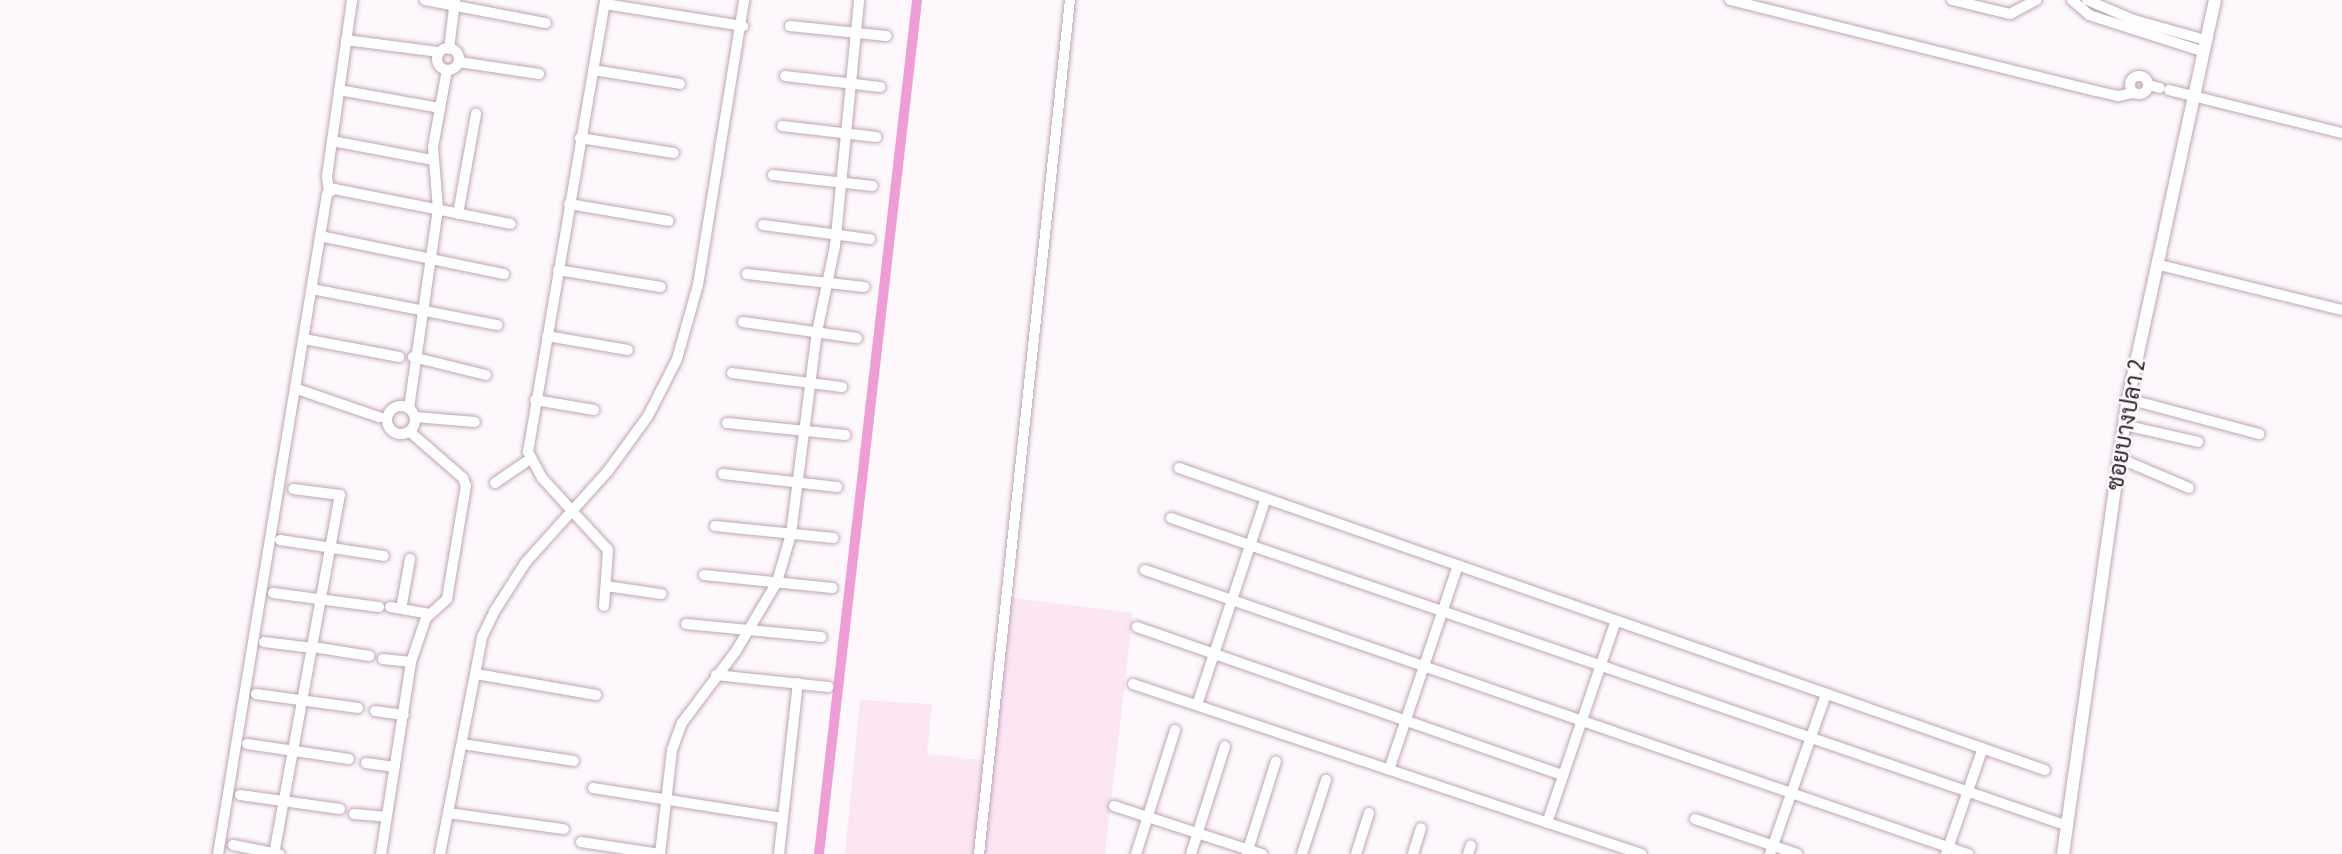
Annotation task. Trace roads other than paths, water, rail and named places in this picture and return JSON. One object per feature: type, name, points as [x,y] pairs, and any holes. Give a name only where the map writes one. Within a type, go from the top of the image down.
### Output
[{"type":"street","points":[[218,854],[297,389],[320,236],[330,191],[332,141],[352,0]]},
{"type":"street","points":[[425,0],[454,3],[546,23]]},
{"type":"street","points":[[440,854],[482,637],[526,562],[570,510],[608,471],[648,416],[681,347],[698,285],[743,26],[744,0]]},
{"type":"street","points":[[581,842],[660,854],[672,750],[682,723],[748,630],[777,582],[791,534],[801,482],[804,429],[817,332],[830,285],[859,0]]},
{"type":"street","points":[[979,854],[1070,0]]},
{"type":"street","points":[[1730,0],[2118,96],[2141,94],[2148,85]]},
{"type":"street","points":[[1952,0],[2010,14],[2036,0]]},
{"type":"street","points":[[2072,0],[2089,15],[2204,46]]},
{"type":"street","points":[[2087,0],[2133,25]]},
{"type":"street","name":"ซอยบางปลา 2","points":[[2063,854],[2128,399],[2160,265],[2192,97],[2214,0]]},
{"type":"street","points":[[604,606],[608,550],[570,510],[530,459],[536,400],[605,2],[743,26]]},
{"type":"street","points":[[447,70],[437,60],[444,50],[454,3]]},
{"type":"street","points":[[790,26],[886,36]]},
{"type":"street","points":[[346,40],[444,50],[458,54],[459,62]]},
{"type":"street","points":[[410,432],[413,356],[438,209],[433,160],[447,70],[459,62],[539,74]]},
{"type":"street","points":[[593,70],[680,84]]},
{"type":"street","points":[[785,76],[880,87]]},
{"type":"street","points":[[2133,93],[2130,85],[2135,77],[2143,78],[2148,85],[2342,133]]},
{"type":"street","points":[[339,90],[440,107]]},
{"type":"street","points":[[458,214],[476,114]]},
{"type":"street","points":[[782,126],[876,137]]},
{"type":"street","points":[[580,138],[674,153]]},
{"type":"street","points":[[332,141],[433,160]]},
{"type":"street","points":[[773,175],[872,186]]},
{"type":"street","points":[[330,191],[512,223]]},
{"type":"street","points":[[569,204],[669,221]]},
{"type":"street","points":[[763,225],[870,239]]},
{"type":"street","points":[[320,236],[504,274]]},
{"type":"street","points":[[2160,265],[2342,310]]},
{"type":"street","points":[[558,270],[661,287]]},
{"type":"street","points":[[747,274],[864,287]]},
{"type":"street","points":[[312,289],[421,312],[498,324]]},
{"type":"street","points":[[743,322],[858,338]]},
{"type":"street","points":[[547,336],[628,350]]},
{"type":"street","points":[[304,339],[399,357]]},
{"type":"street","points":[[413,356],[486,375]]},
{"type":"street","points":[[732,373],[842,387]]},
{"type":"street","points":[[297,389],[379,417]]},
{"type":"street","points":[[2128,399],[2259,434]]},
{"type":"street","points":[[536,400],[594,410]]},
{"type":"street","points":[[381,854],[411,662],[429,614],[447,600],[464,505],[463,478],[410,432],[395,433],[388,425],[395,407],[412,413],[475,422]]},
{"type":"street","points":[[727,422],[845,435]]},
{"type":"street","points":[[2124,425],[2198,442]]},
{"type":"street","points":[[2119,458],[2189,488]]},
{"type":"street","points":[[495,483],[530,459]]},
{"type":"street","points":[[1179,468],[2045,770]]},
{"type":"street","points":[[723,474],[837,486]]},
{"type":"street","points":[[274,854],[340,495],[293,489]]},
{"type":"street","points":[[1197,705],[1266,498]]},
{"type":"street","points":[[1171,518],[2068,826]]},
{"type":"street","points":[[715,526],[833,538]]},
{"type":"street","points":[[281,540],[384,556]]},
{"type":"street","points":[[410,559],[396,608],[429,614]]},
{"type":"street","points":[[1389,770],[1458,565]]},
{"type":"street","points":[[1146,570],[1581,722],[1791,790],[1947,850],[1968,854]]},
{"type":"street","points":[[704,575],[832,588]]},
{"type":"street","points":[[606,586],[661,594]]},
{"type":"street","points":[[274,593],[379,607]]},
{"type":"street","points":[[1547,823],[1616,620]]},
{"type":"street","points":[[686,624],[821,637]]},
{"type":"street","points":[[1137,627],[1563,775]]},
{"type":"street","points":[[264,642],[369,656]]},
{"type":"street","points":[[383,659],[411,662]]},
{"type":"street","points":[[476,674],[596,695]]},
{"type":"street","points":[[716,675],[828,687]]},
{"type":"street","points":[[779,854],[798,683]]},
{"type":"street","points":[[1133,684],[1641,854]]},
{"type":"street","points":[[256,694],[358,708]]},
{"type":"street","points":[[1771,850],[1826,694]]},
{"type":"street","points":[[375,711],[404,715]]},
{"type":"street","points":[[1136,854],[1175,730]]},
{"type":"street","points":[[247,744],[349,759]]},
{"type":"street","points":[[462,744],[574,761]]},
{"type":"street","points":[[1191,854],[1225,746]]},
{"type":"street","points":[[1947,850],[1983,748]]},
{"type":"street","points":[[1248,852],[1276,761]]},
{"type":"street","points":[[366,763],[395,767]]},
{"type":"street","points":[[1302,854],[1326,780]]},
{"type":"street","points":[[593,788],[783,818]]},
{"type":"street","points":[[240,795],[340,809]]},
{"type":"street","points":[[1114,806],[1248,852],[1262,854]]},
{"type":"street","points":[[448,813],[564,829]]},
{"type":"street","points":[[1356,854],[1369,813]]},
{"type":"street","points":[[354,814],[386,817]]},
{"type":"street","points":[[1695,819],[1771,850],[1797,854]]},
{"type":"street","points":[[1413,854],[1421,828]]},
{"type":"street","points":[[233,845],[279,854]]},
{"type":"waterway","points":[[819,854],[917,0]]}]
